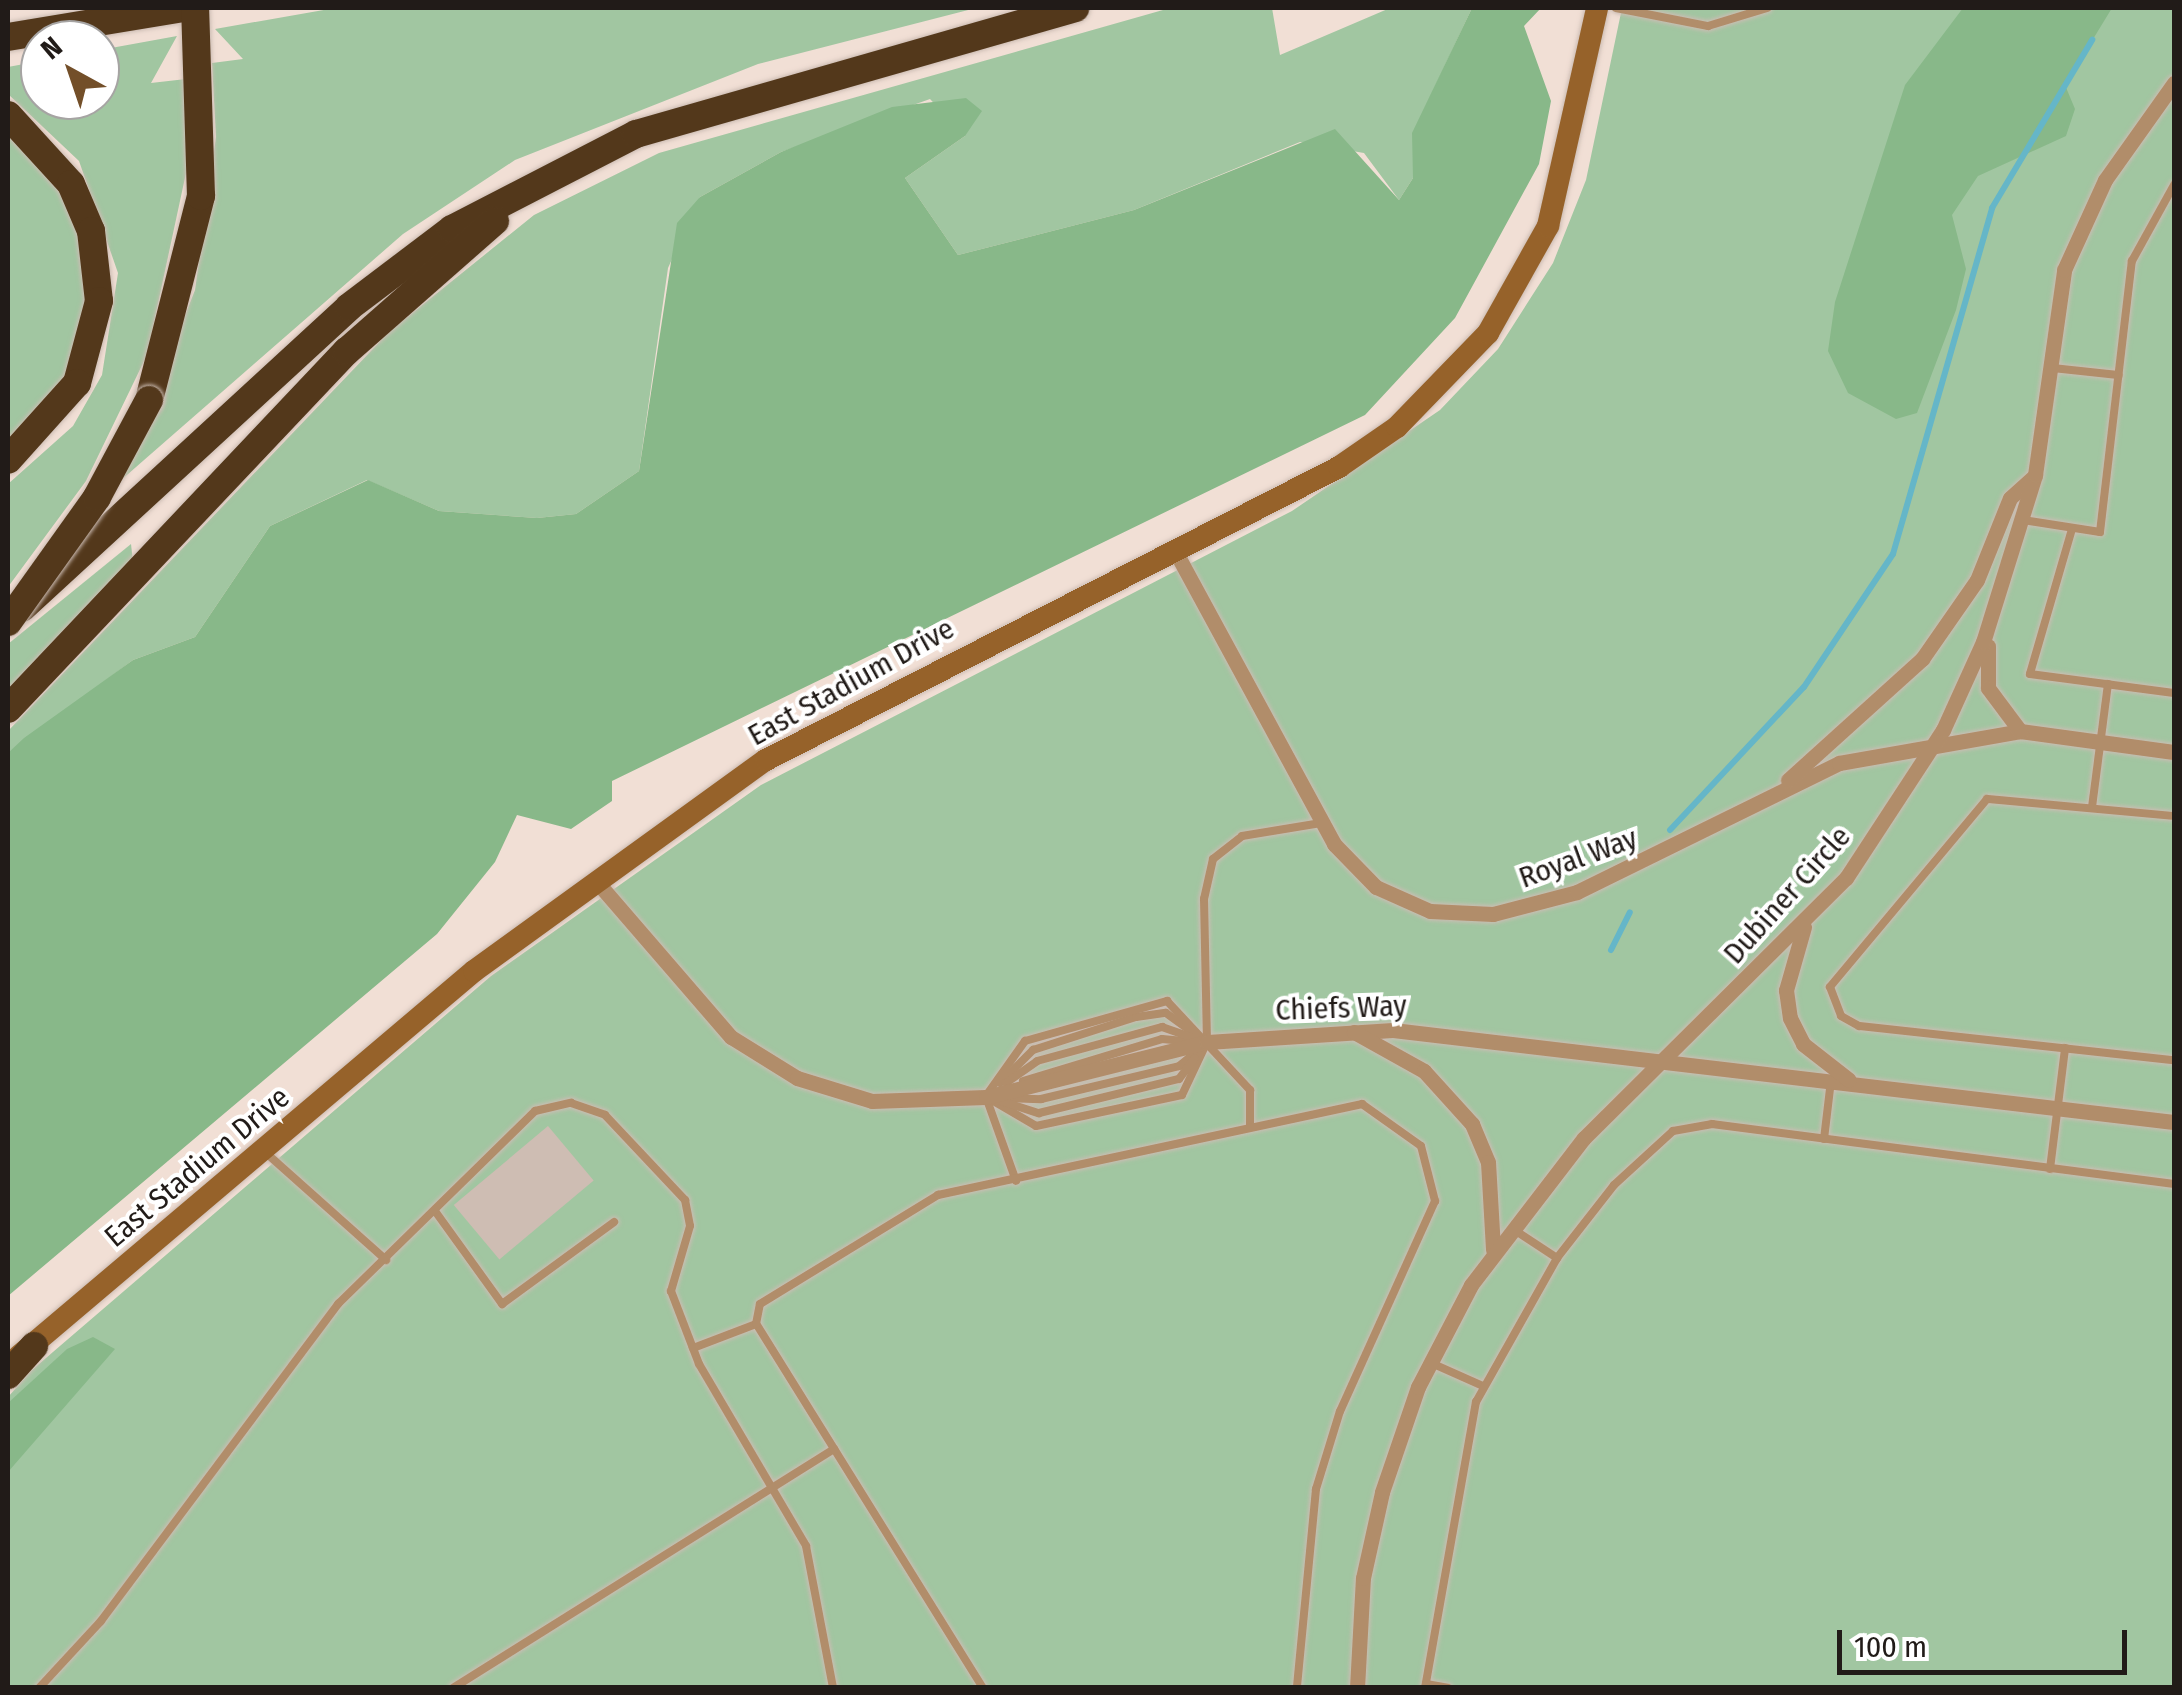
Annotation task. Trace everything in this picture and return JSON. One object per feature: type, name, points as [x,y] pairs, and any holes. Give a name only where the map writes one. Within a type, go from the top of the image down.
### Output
[{"type":"highway","points":[[8,36],[184,8]]},
{"type":"highway","points":[[8,620],[97,497],[148,400],[197,232],[203,71],[196,8]]},
{"type":"highway","points":[[8,620],[161,490],[350,307],[452,229],[572,163],[727,104],[1075,8]]},
{"type":"highway","points":[[8,115],[71,184],[91,231],[99,301],[77,382],[8,460]]},
{"type":"highway","points":[[8,709],[414,285],[572,163]]},
{"type":"highway","points":[[8,1375],[34,1346]]},
{"type":"main road","name":"East Stadium Drive","points":[[8,1362],[34,1346],[474,971],[830,721],[1354,457],[1397,427],[1488,332],[1566,176],[1597,8]]},
{"type":"street","name":"Dubiner Circle","points":[[1357,1688],[1369,1542],[1429,1362],[1492,1250],[1668,1058],[1806,923],[1898,809],[1935,744],[1992,616],[2035,475],[2064,270],[2088,212],[2174,83]]},
{"type":"street","points":[[1769,796],[1922,659],[1976,580],[2010,498],[2035,475]]},
{"type":"street","name":"Royal Way","points":[[1174,549],[1321,824],[1353,869],[1402,902],[1493,914],[1630,871],[1839,763],[1935,744],[2020,731],[2174,752]]},
{"type":"street","points":[[1992,616],[1988,688],[2020,731]]},
{"type":"street","name":"Chiefs Way","points":[[598,882],[690,999],[798,1078],[898,1105],[986,1097],[1207,1042],[1351,1030],[1668,1058],[2174,1122]]},
{"type":"street","points":[[1806,923],[1786,990],[1790,1018],[1803,1044],[1852,1082]]},
{"type":"street","points":[[1351,1030],[1424,1071],[1472,1124],[1488,1162],[1492,1250]]},
{"type":"lane","points":[[1616,8],[1708,26],[1766,8]]},
{"type":"lane","points":[[2022,520],[2100,532],[2132,261],[2174,186]]},
{"type":"lane","points":[[2048,367],[2119,375]]},
{"type":"lane","points":[[2072,529],[2030,674],[2174,692]]},
{"type":"lane","points":[[2092,807],[2108,684]]},
{"type":"lane","points":[[2174,816],[2003,796],[1974,806],[1830,988],[1841,1016],[1858,1026],[2174,1060]]},
{"type":"lane","points":[[986,1097],[1036,1126],[1182,1095],[1207,1042],[1204,899],[1214,859],[1242,836],[1321,824]]},
{"type":"lane","points":[[986,1097],[1024,1041],[1135,1002],[1166,1000],[1250,1090],[1250,1127]]},
{"type":"lane","points":[[986,1097],[1033,1050],[1136,1017],[1166,1013],[1207,1042]]},
{"type":"lane","points":[[986,1097],[1036,1061],[1116,1037],[1162,1027],[1207,1042]]},
{"type":"lane","points":[[986,1097],[1039,1112],[1180,1080],[1207,1042]]},
{"type":"lane","points":[[2050,1169],[2065,1048]]},
{"type":"lane","points":[[1824,1140],[1831,1080]]},
{"type":"lane","points":[[986,1097],[1016,1181]]},
{"type":"lane","points":[[39,1688],[100,1620],[297,1351],[536,1111],[571,1103],[605,1115],[686,1200],[690,1226],[670,1291],[693,1348],[806,1546],[834,1688]]},
{"type":"lane","points":[[983,1688],[756,1324],[760,1304],[920,1204],[1362,1104],[1408,1130],[1435,1182],[1316,1489],[1297,1688]]},
{"type":"lane","points":[[1448,1688],[1426,1686],[1466,1432],[1484,1386],[1557,1258],[1625,1173],[1673,1131],[1712,1124],[2174,1184]]},
{"type":"lane","points":[[264,1150],[386,1260]]},
{"type":"lane","points":[[435,1211],[502,1304],[614,1222]]},
{"type":"lane","points":[[1510,1226],[1557,1258]]},
{"type":"lane","points":[[693,1348],[756,1324]]},
{"type":"lane","points":[[1429,1362],[1484,1386]]},
{"type":"lane","points":[[453,1688],[834,1450]]},
{"type":"green space","points":[[335,8],[976,8],[758,64],[515,160],[403,234],[120,481],[195,290],[216,137],[212,63],[243,59],[215,29]]},
{"type":"green space","points":[[1170,8],[1272,8],[1280,55],[1390,8],[1472,8],[1413,133],[1413,178],[1399,200],[1364,153],[1300,142],[1134,210],[958,255],[905,178],[965,136],[930,99],[781,152],[700,197],[668,268],[639,471],[576,514],[537,518],[439,511],[367,480],[270,526],[195,637],[133,660],[8,753],[8,731],[390,331],[534,215],[659,153]]},
{"type":"green space","points":[[1472,8],[1541,8],[1524,26],[1551,101],[1539,164],[1455,318],[1365,415],[612,781],[612,801],[571,829],[517,815],[495,862],[437,934],[8,1296],[8,753],[24,738],[133,660],[195,637],[270,526],[368,480],[439,511],[537,518],[576,514],[639,471],[677,223],[700,197],[781,152],[892,107],[966,98],[982,111],[965,136],[905,178],[958,255],[1134,210],[1335,129],[1399,200],[1413,178],[1412,133]]},
{"type":"green space","points":[[1622,8],[2174,8],[2174,1687],[8,1687],[8,1397],[32,1370],[491,976],[761,785],[1292,511],[1440,410],[1498,349],[1553,263],[1586,180]]},
{"type":"green space","points":[[1963,8],[2112,8],[2065,85],[2075,109],[2066,136],[1978,176],[1952,215],[1966,269],[1956,310],[1917,413],[1896,419],[1848,393],[1828,351],[1835,302],[1905,85]]},
{"type":"green space","points":[[177,36],[151,83],[186,79],[189,159],[147,355],[86,481],[8,587],[8,484],[73,426],[102,375],[118,273],[79,161],[36,120],[120,120],[120,46]]},
{"type":"green space","points":[[20,65],[20,105],[8,94],[8,67]]},
{"type":"green space","points":[[8,127],[48,169],[77,222],[87,314],[67,379],[8,446]]},
{"type":"green space","points":[[131,544],[133,562],[8,695],[8,644]]},
{"type":"green space","points":[[93,1337],[115,1349],[8,1472],[8,1403],[67,1349]]},
{"type":"building","points":[[548,1126],[594,1180],[499,1259],[454,1205]]},
{"type":"waterway","points":[[1670,830],[1804,687],[1893,554],[1992,208],[2092,40]]},
{"type":"waterway","points":[[1611,950],[1630,912]]}]
